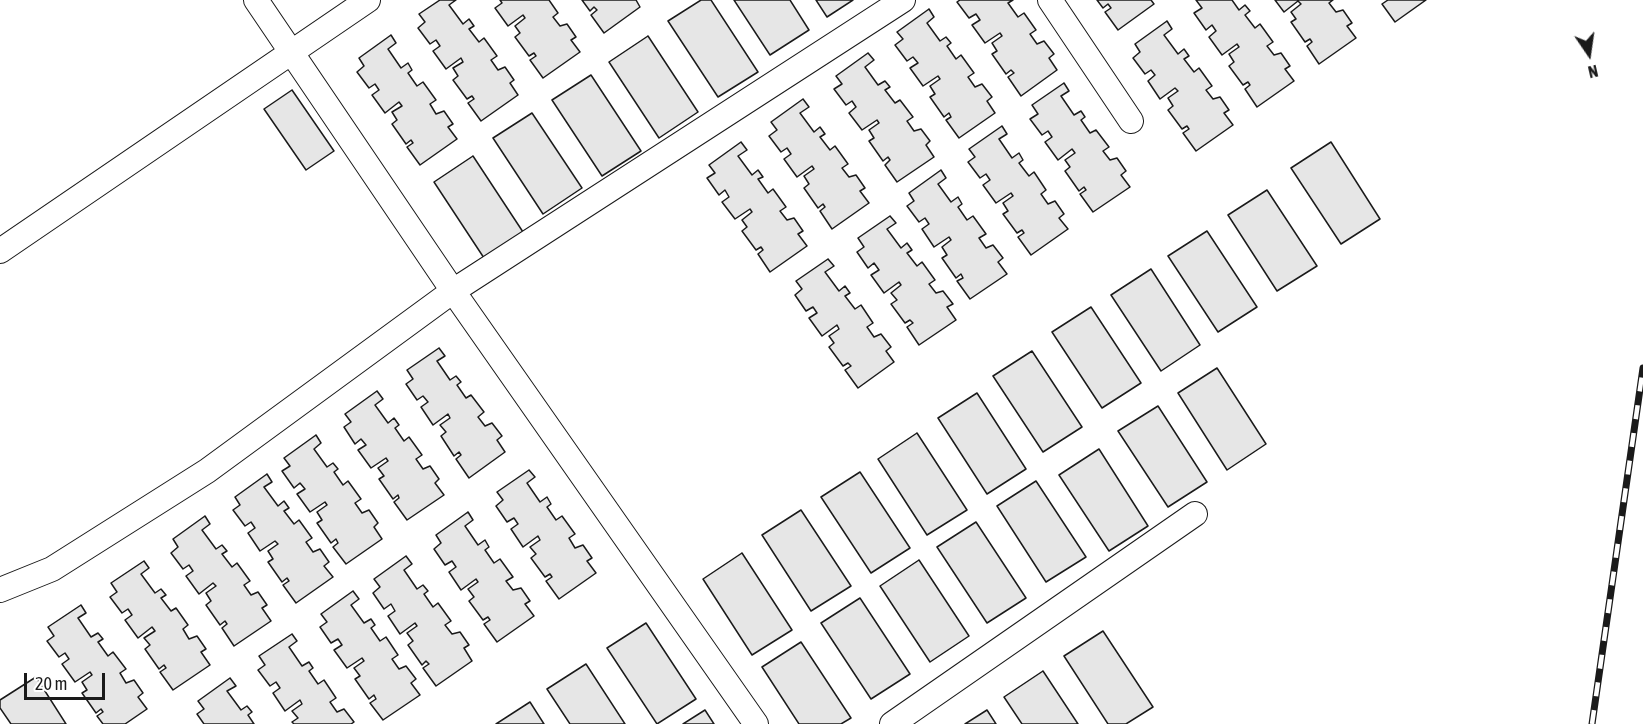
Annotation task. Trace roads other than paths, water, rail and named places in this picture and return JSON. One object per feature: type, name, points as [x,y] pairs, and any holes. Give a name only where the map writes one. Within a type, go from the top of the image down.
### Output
[{"type":"street","points":[[256,0],[453,291],[756,724]]},
{"type":"street","points":[[0,251],[368,0]]},
{"type":"street","points":[[0,590],[52,569],[207,471],[453,291],[903,0]]},
{"type":"street","points":[[1050,0],[1131,121]]},
{"type":"street","points":[[892,724],[1195,514]]},
{"type":"railway","points":[[1592,724],[1643,368]]}]
